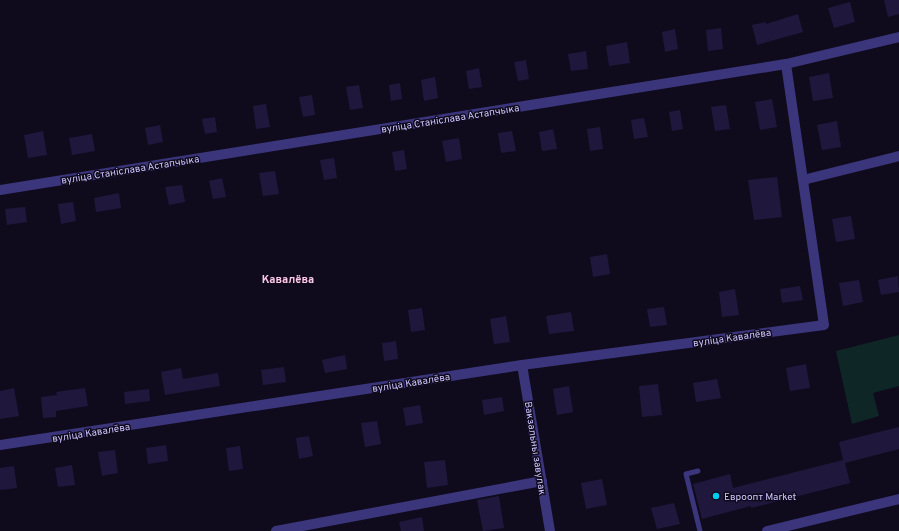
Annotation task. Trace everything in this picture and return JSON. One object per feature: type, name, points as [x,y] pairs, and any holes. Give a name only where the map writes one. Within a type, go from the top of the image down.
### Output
[{"type":"street","name":"вуліца Станіслава Астапчыка","points":[[0,190],[786,64],[899,37]]},
{"type":"street","points":[[786,64],[803,180],[899,156]]},
{"type":"street","name":"вуліца Кавалёва","points":[[0,445],[522,365],[824,325],[803,180]]},
{"type":"street","name":"Вакзальны завулак","points":[[522,365],[550,531]]},
{"type":"street","points":[[276,531],[542,481]]},
{"type":"street","points":[[767,531],[899,499]]},
{"type":"lane","points":[[698,471],[686,474],[700,531]]},
{"type":"green space","points":[[899,335],[899,386],[873,393],[879,416],[852,424],[836,351]]},
{"type":"building","points":[[884,0],[899,0],[899,14],[888,17]]},
{"type":"building","points":[[850,2],[855,22],[834,28],[828,8]]},
{"type":"building","points":[[798,14],[803,32],[757,45],[752,25],[766,22],[766,24]]},
{"type":"building","points":[[721,28],[723,49],[708,51],[706,30]]},
{"type":"building","points":[[675,29],[678,49],[665,52],[662,32]]},
{"type":"building","points":[[627,42],[630,63],[609,66],[606,46]]},
{"type":"building","points":[[586,51],[588,69],[571,71],[568,54]]},
{"type":"building","points":[[526,60],[529,79],[518,81],[514,62]]},
{"type":"building","points":[[479,68],[482,87],[469,89],[466,71]]},
{"type":"building","points":[[829,73],[833,98],[813,101],[809,77]]},
{"type":"building","points":[[435,77],[438,98],[424,101],[421,80]]},
{"type":"building","points":[[400,83],[402,99],[391,101],[389,85]]},
{"type":"building","points":[[359,85],[363,108],[350,110],[346,87]]},
{"type":"building","points":[[312,95],[315,115],[303,117],[299,97]]},
{"type":"building","points":[[772,99],[777,127],[760,130],[755,102]]},
{"type":"building","points":[[266,104],[270,127],[256,129],[253,106]]},
{"type":"building","points":[[726,105],[730,129],[715,131],[711,107]]},
{"type":"building","points":[[680,110],[683,129],[672,131],[669,112]]},
{"type":"building","points":[[215,117],[217,132],[205,134],[202,119]]},
{"type":"building","points":[[644,118],[648,137],[634,139],[631,120]]},
{"type":"building","points":[[837,121],[841,147],[822,150],[817,125]]},
{"type":"building","points":[[160,125],[163,142],[148,145],[145,128]]},
{"type":"building","points":[[600,127],[603,149],[590,151],[587,129]]},
{"type":"building","points":[[553,129],[557,149],[542,151],[539,132]]},
{"type":"building","points":[[43,131],[47,155],[28,158],[24,135]]},
{"type":"building","points":[[512,131],[516,151],[501,153],[498,133]]},
{"type":"building","points":[[92,134],[95,151],[72,155],[69,138]]},
{"type":"building","points":[[459,138],[462,159],[446,162],[442,141]]},
{"type":"building","points":[[404,150],[407,169],[395,171],[392,152]]},
{"type":"building","points":[[334,158],[337,178],[324,180],[320,160]]},
{"type":"building","points":[[275,171],[279,194],[263,196],[259,173]]},
{"type":"building","points":[[777,177],[782,217],[754,220],[748,180]]},
{"type":"building","points":[[222,178],[226,197],[213,199],[209,181]]},
{"type":"building","points":[[182,185],[185,202],[169,205],[165,187]]},
{"type":"building","points":[[119,193],[121,208],[96,212],[94,198]]},
{"type":"building","points":[[73,202],[76,221],[61,224],[58,204]]},
{"type":"building","points":[[25,207],[27,222],[7,225],[5,209]]},
{"type":"building","points":[[851,216],[855,239],[836,242],[832,219]]},
{"type":"building","points":[[607,254],[610,274],[593,277],[590,257]]},
{"type":"building","points":[[898,276],[899,292],[881,295],[878,280]]},
{"type":"building","points":[[859,280],[863,302],[843,306],[839,283]]},
{"type":"building","points":[[800,286],[803,300],[782,303],[780,289]]},
{"type":"building","points":[[735,289],[739,315],[722,317],[719,292]]},
{"type":"building","points":[[664,307],[667,325],[650,327],[647,309]]},
{"type":"building","points":[[422,308],[425,330],[411,332],[408,310]]},
{"type":"building","points":[[571,312],[574,331],[549,334],[546,316]]},
{"type":"building","points":[[506,316],[510,342],[494,344],[490,319]]},
{"type":"building","points":[[396,341],[398,359],[384,361],[382,343]]},
{"type":"building","points":[[345,355],[347,369],[325,373],[322,360]]},
{"type":"building","points":[[806,364],[810,388],[790,391],[786,368]]},
{"type":"building","points":[[284,367],[286,382],[263,385],[261,370]]},
{"type":"building","points":[[181,368],[183,379],[218,373],[220,386],[165,395],[161,372]]},
{"type":"building","points":[[717,379],[721,398],[696,402],[693,383]]},
{"type":"building","points":[[658,384],[662,415],[642,417],[639,386]]},
{"type":"building","points":[[569,386],[573,412],[557,415],[553,389]]},
{"type":"building","points":[[14,388],[19,416],[0,419],[0,391]]},
{"type":"building","points":[[85,388],[88,406],[56,411],[56,417],[43,418],[41,397],[57,395],[56,392]]},
{"type":"building","points":[[149,389],[150,401],[125,404],[124,392]]},
{"type":"building","points":[[502,397],[504,411],[484,415],[482,400]]},
{"type":"building","points":[[420,405],[423,423],[406,426],[403,408]]},
{"type":"building","points":[[377,421],[381,444],[365,447],[361,423]]},
{"type":"building","points":[[899,427],[899,449],[845,463],[850,483],[702,519],[693,484],[730,474],[733,488],[843,460],[839,442]]},
{"type":"building","points":[[309,436],[313,456],[299,459],[296,438]]},
{"type":"building","points":[[166,445],[168,461],[148,464],[146,448]]},
{"type":"building","points":[[240,446],[243,469],[229,471],[226,448]]},
{"type":"building","points":[[115,450],[118,473],[102,476],[98,452]]},
{"type":"building","points":[[445,460],[448,485],[427,488],[424,462]]},
{"type":"building","points":[[72,465],[75,485],[58,487],[55,468]]},
{"type":"building","points":[[14,466],[17,488],[0,490],[0,468]]},
{"type":"building","points":[[602,479],[607,505],[586,509],[581,483]]},
{"type":"building","points":[[499,496],[504,528],[483,531],[477,500]]},
{"type":"building","points":[[674,503],[680,524],[657,529],[651,508]]},
{"type":"building","points":[[422,517],[424,531],[401,531],[399,522]]},
{"type":"place","name":"Евроопт Market","points":[[716,496]]},
{"type":"district","name":"Кавалёва","points":[[288,279]]}]
